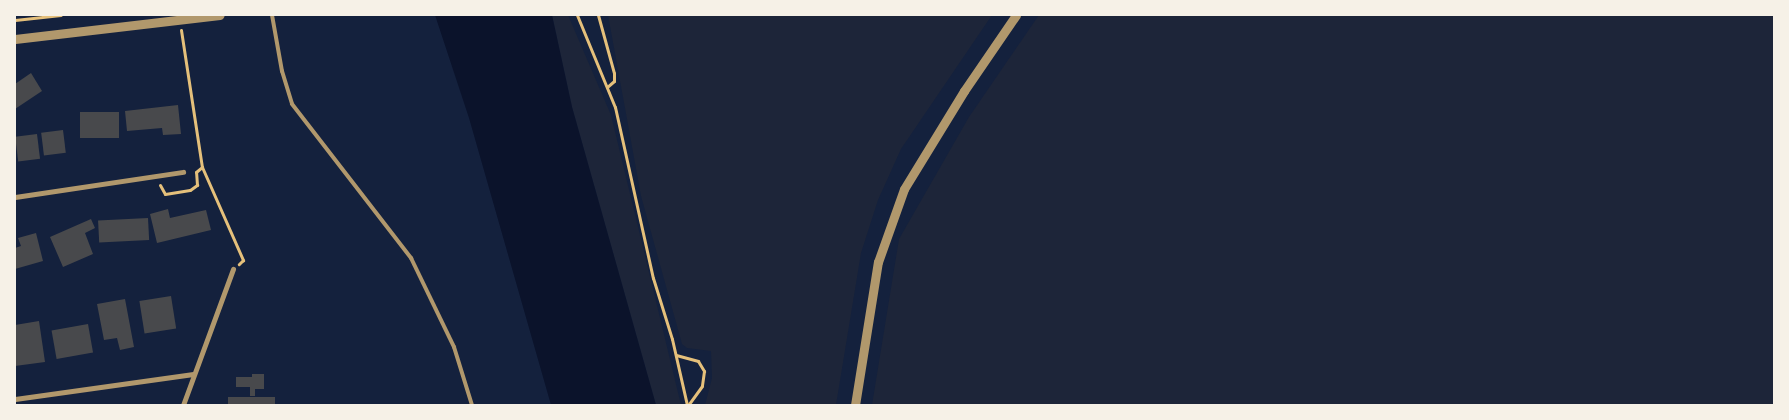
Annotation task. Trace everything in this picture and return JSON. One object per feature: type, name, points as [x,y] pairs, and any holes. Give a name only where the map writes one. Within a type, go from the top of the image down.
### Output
[{"type":"street","points":[[15,39],[220,15]]},
{"type":"street","points":[[855,405],[876,271],[904,189],[959,99],[1016,15]]},
{"type":"street","points":[[15,197],[183,172]]},
{"type":"street","points":[[183,405],[193,374],[234,269]]},
{"type":"street","points":[[15,399],[193,374]]},
{"type":"lane","points":[[272,15],[282,71],[292,104],[411,258],[454,348],[472,405]]},
{"type":"path","points":[[15,20],[61,15]]},
{"type":"path","points":[[576,15],[615,107],[653,278],[676,355],[688,405]]},
{"type":"path","points":[[598,15],[614,72],[614,81],[607,87]]},
{"type":"path","points":[[179,20],[202,167],[243,260],[234,269]]},
{"type":"path","points":[[676,355],[698,361],[704,371],[702,386],[688,405]]},
{"type":"shaded area","points":[[435,15],[552,15],[572,107],[656,405],[551,405],[469,118]]},
{"type":"shaded area","points":[[552,15],[568,15],[611,115],[681,405],[656,405],[572,107]]},
{"type":"shaded area","points":[[608,15],[992,15],[901,149],[878,200],[861,253],[836,405],[705,405],[712,378],[711,351],[687,348],[682,344],[641,196]]},
{"type":"shaded area","points":[[1039,15],[1774,15],[1774,405],[872,405],[899,239],[969,117]]},
{"type":"building","points":[[31,73],[42,91],[15,109],[15,84]]},
{"type":"building","points":[[178,105],[181,134],[163,135],[162,128],[127,131],[125,111]]},
{"type":"building","points":[[80,112],[119,112],[119,138],[80,138]]},
{"type":"building","points":[[63,130],[66,153],[44,156],[41,133]]},
{"type":"building","points":[[37,134],[40,159],[18,161],[15,137]]},
{"type":"building","points":[[168,209],[170,218],[206,210],[211,230],[157,243],[150,214]]},
{"type":"building","points":[[148,218],[149,240],[99,243],[98,221]]},
{"type":"building","points":[[91,219],[95,228],[85,233],[93,254],[63,267],[50,237]]},
{"type":"building","points":[[36,233],[43,261],[15,269],[15,248],[21,246],[18,238]]},
{"type":"building","points":[[171,296],[176,329],[145,334],[139,301]]},
{"type":"building","points":[[125,299],[134,347],[120,350],[117,338],[104,340],[97,304]]},
{"type":"building","points":[[39,321],[45,362],[15,366],[15,325]]},
{"type":"building","points":[[88,324],[93,353],[57,359],[52,330]]},
{"type":"building","points":[[252,374],[264,374],[264,389],[255,389],[255,396],[250,396],[250,387],[236,387],[236,377],[252,377]]},
{"type":"building","points":[[228,397],[275,397],[275,405],[228,405]]}]
